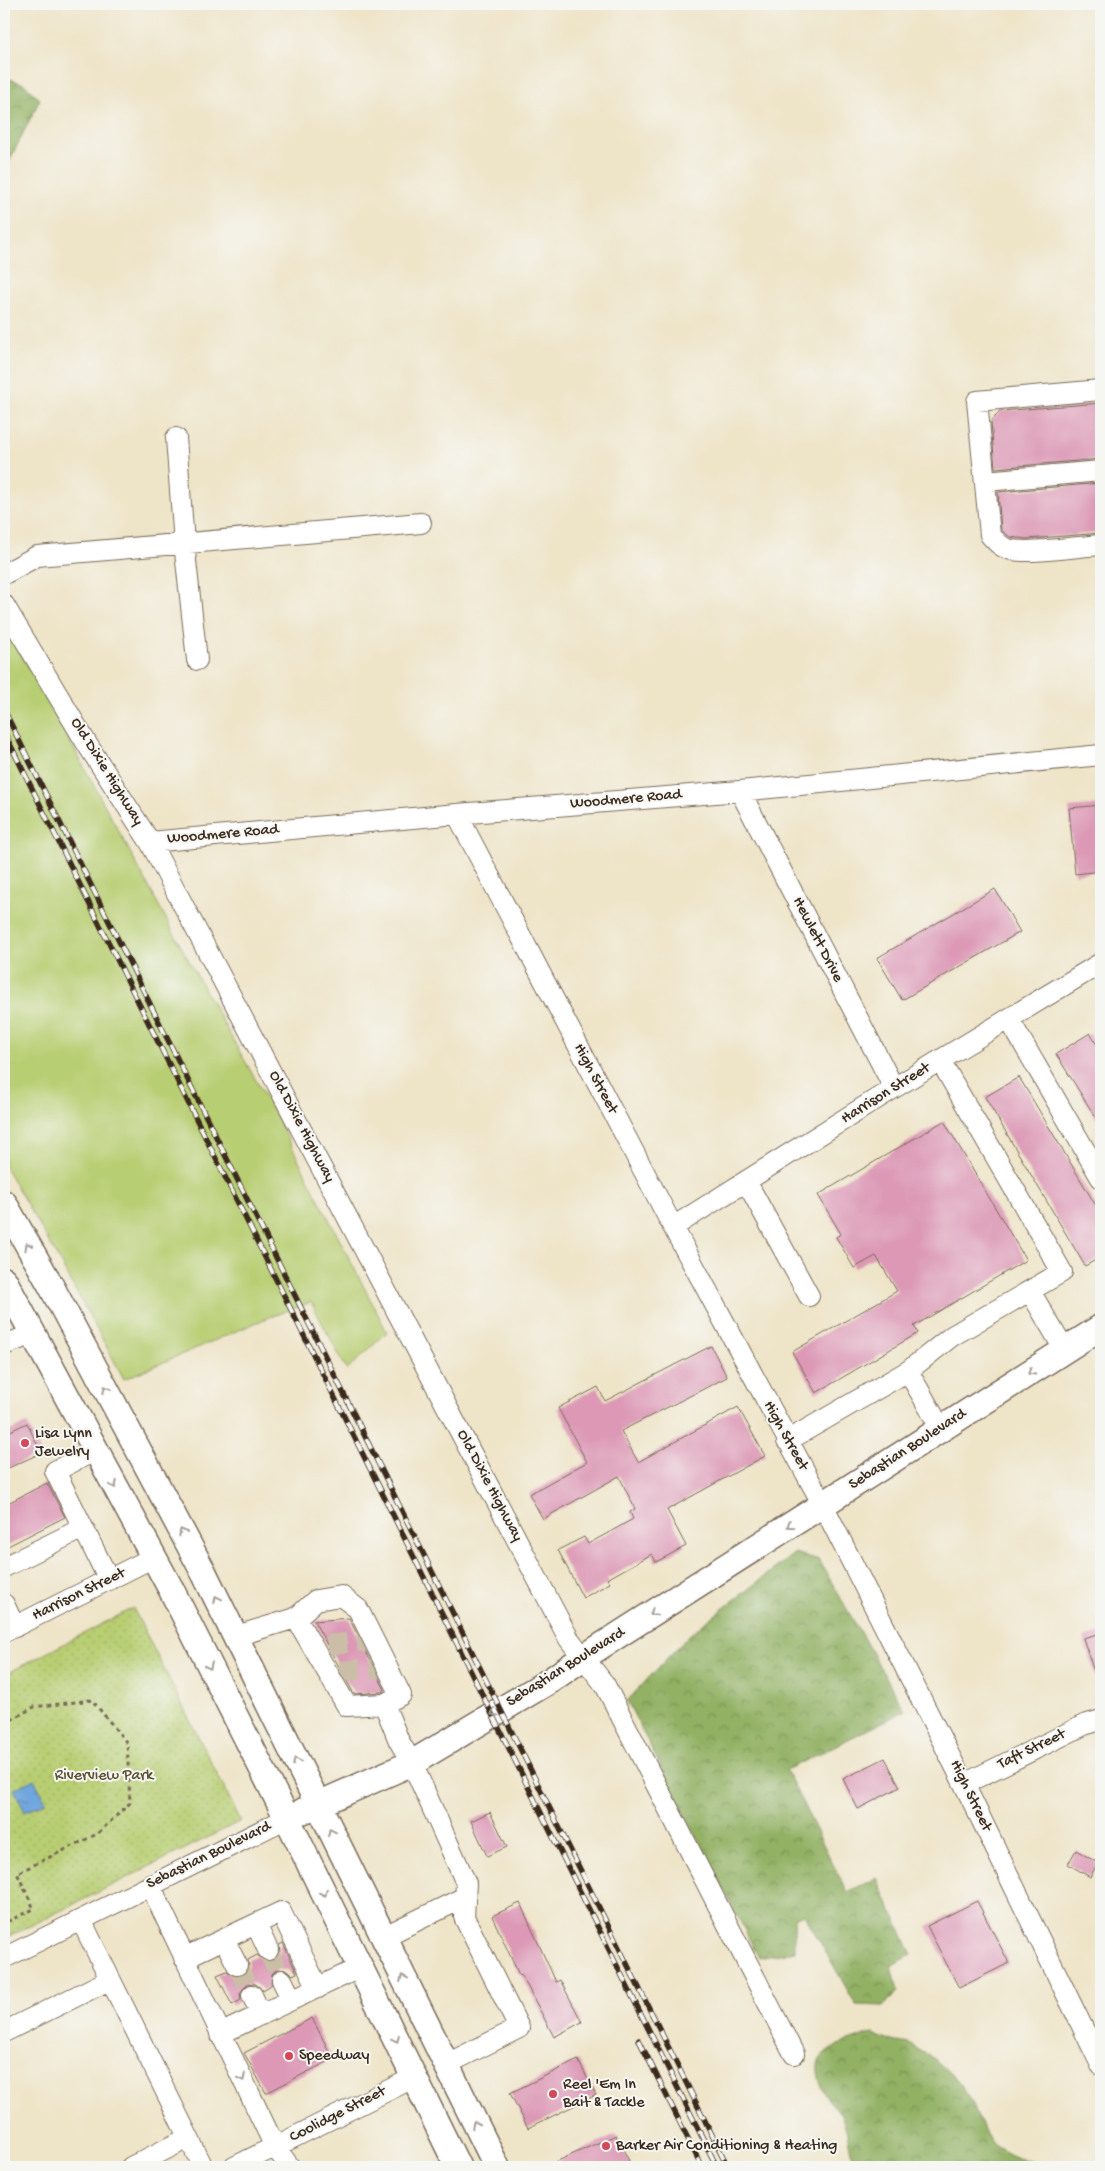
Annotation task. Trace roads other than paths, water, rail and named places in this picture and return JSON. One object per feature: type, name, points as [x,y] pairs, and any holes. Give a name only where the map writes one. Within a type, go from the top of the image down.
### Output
[{"type":"main road","points":[[4,1203],[50,1284],[205,1575],[445,2065],[497,2167]]},
{"type":"main road","points":[[4,1275],[24,1285],[36,1287],[50,1284]]},
{"type":"main road","points":[[4,1280],[154,1557],[287,1818],[458,2167]]},
{"type":"main road","name":"Sebastian Boulevard","points":[[287,1818],[412,1763],[551,1680],[584,1657],[1101,1327]]},
{"type":"main road","points":[[34,1336],[63,1345],[93,1364]]},
{"type":"street","points":[[1101,390],[977,401],[990,535],[998,544],[1009,550],[1024,551],[1101,545]]},
{"type":"street","points":[[176,438],[184,543],[197,660]]},
{"type":"street","points":[[985,482],[1101,471]]},
{"type":"street","points":[[4,574],[37,556],[422,523]]},
{"type":"street","name":"Old Dixie Highway","points":[[4,605],[87,744],[150,842],[569,1639],[605,1684],[794,2054]]},
{"type":"street","name":"Woodmere Road","points":[[150,842],[740,791],[1101,755]]},
{"type":"street","name":"Hewlett Drive","points":[[740,791],[894,1088]]},
{"type":"street","name":"High Street","points":[[457,814],[673,1227],[822,1505],[964,1784],[1101,2065]]},
{"type":"street","name":"Harrison Street","points":[[673,1227],[894,1088],[1101,963]]},
{"type":"street","points":[[1009,1019],[1101,1178]]},
{"type":"street","points":[[787,1441],[908,1371],[952,1336],[1062,1272],[940,1060]]},
{"type":"street","points":[[746,1182],[809,1296]]},
{"type":"street","points":[[1030,1291],[1065,1351]]},
{"type":"street","points":[[4,1345],[34,1336]]},
{"type":"street","points":[[908,1371],[941,1429]]},
{"type":"street","points":[[96,1450],[55,1471],[109,1580]]},
{"type":"street","points":[[4,1567],[83,1528]]},
{"type":"street","name":"Harrison Street","points":[[9,1630],[154,1557]]},
{"type":"street","points":[[236,1636],[296,1618],[316,1600],[341,1596],[358,1609],[369,1641],[383,1669],[401,1695],[384,1704],[347,1706],[334,1672],[320,1645],[296,1618]]},
{"type":"street","points":[[4,1604],[9,1630]]},
{"type":"street","points":[[384,1704],[398,1740],[412,1763],[466,1883],[464,1917],[518,2028],[445,2065]]},
{"type":"street","name":"Taft Street","points":[[964,1784],[1084,1725],[1101,1720]]},
{"type":"street","name":"Sebastian Boulevard","points":[[4,1958],[287,1818]]},
{"type":"street","points":[[150,1885],[275,2147],[290,2167]]},
{"type":"street","points":[[383,1937],[465,1897]]},
{"type":"street","points":[[184,1958],[281,1912],[318,1988]]},
{"type":"street","points":[[81,1920],[203,2167]]},
{"type":"street","points":[[256,1924],[268,1950]]},
{"type":"street","points":[[224,1939],[237,1966]]},
{"type":"street","points":[[220,2034],[361,1968]]},
{"type":"street","points":[[4,2032],[109,1980]]},
{"type":"street","points":[[282,1980],[292,2000]]},
{"type":"street","points":[[252,1995],[261,2015]]},
{"type":"street","name":"Coolidge Street","points":[[234,2167],[415,2077]]},
{"type":"street","points":[[131,2167],[188,2138]]},
{"type":"water","points":[[34,1779],[46,1802],[25,1812],[14,1789]]},
{"type":"tunnel","points":[[327,1645],[365,1641]]},
{"type":"tunnel","points":[[340,1671],[378,1668]]},
{"type":"tunnel","points":[[268,1950],[282,1980]]},
{"type":"tunnel","points":[[237,1965],[252,1995]]},
{"type":"railway","points":[[4,710],[728,2167]]},
{"type":"railway","points":[[4,732],[717,2167]]},
{"type":"railway","points":[[639,2040],[702,2167]]},
{"type":"place","name":"Lisa Lynn Jewelry","points":[[25,1443]]},
{"type":"place","name":"Speedway","points":[[289,2056]]},
{"type":"place","name":"Reel 'Em In Bait & Tackle","points":[[553,2094]]},
{"type":"place","name":"Barker Air Conditioning & Heating","points":[[606,2146]]},
{"type":"park label","name":"Riverview Park","points":[[104,1776]]}]
